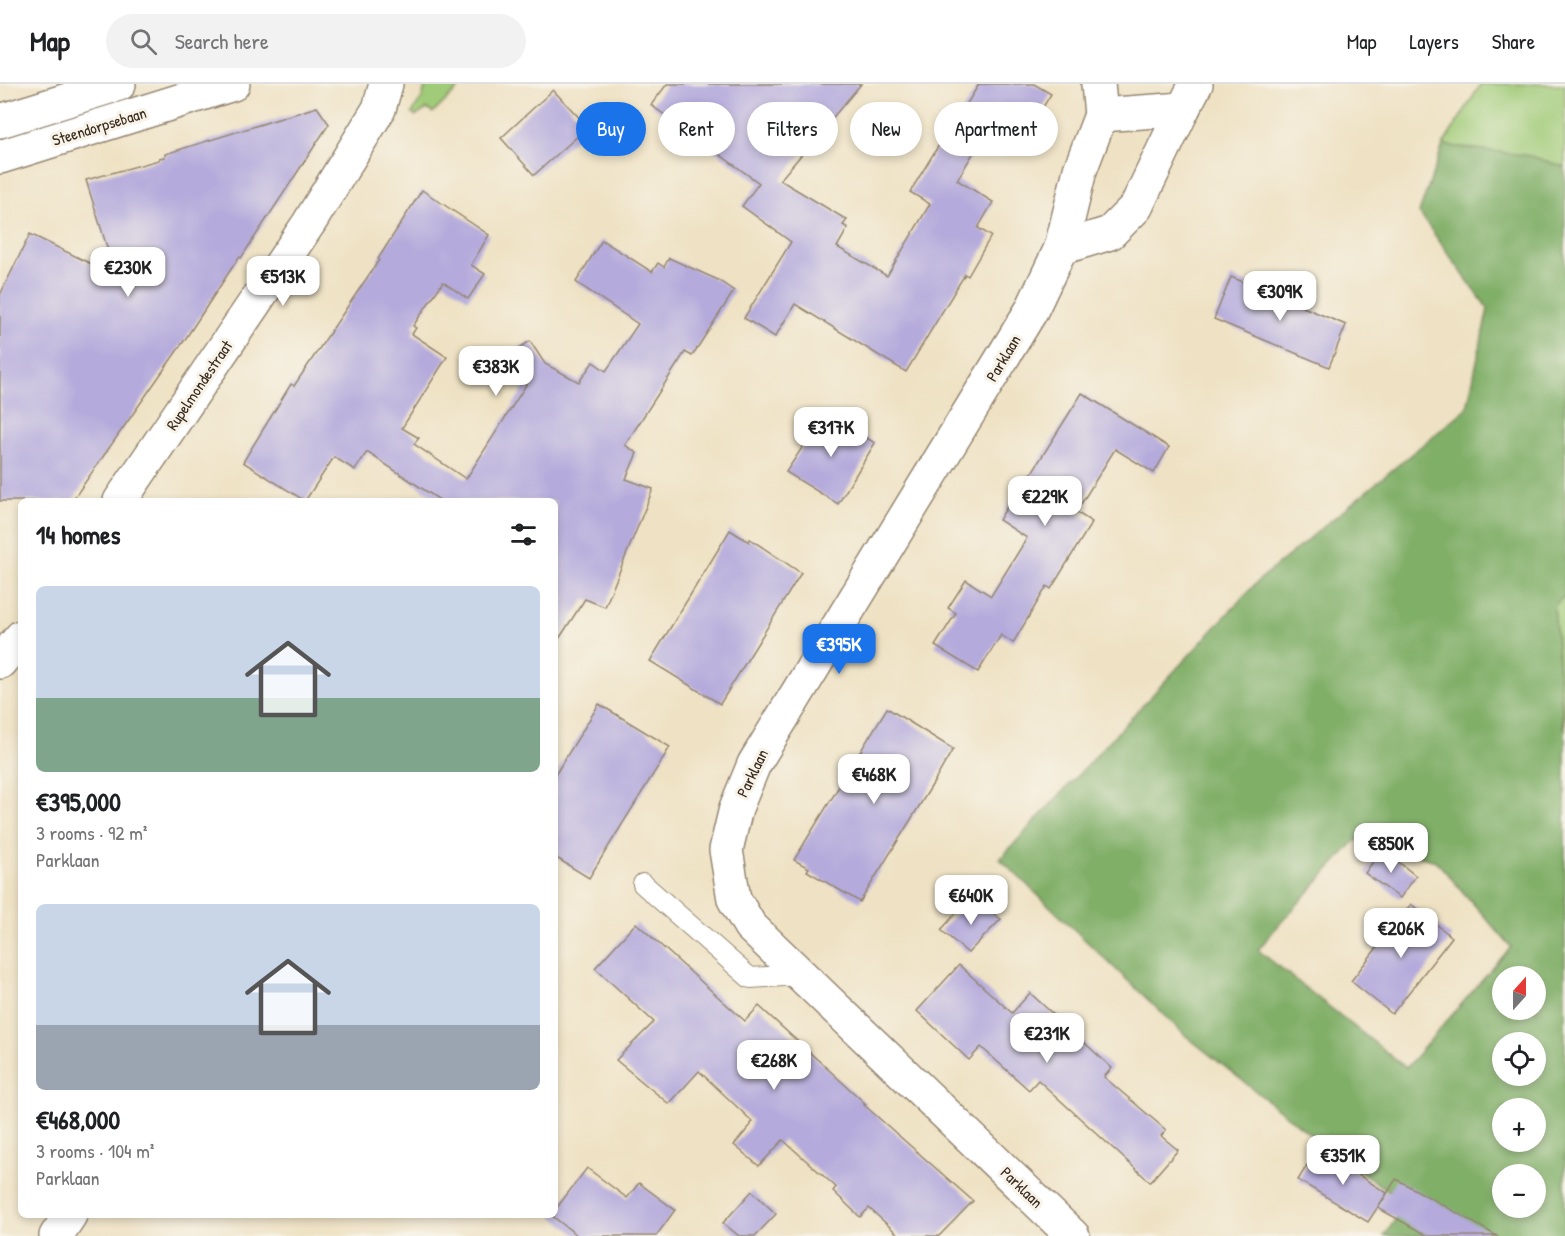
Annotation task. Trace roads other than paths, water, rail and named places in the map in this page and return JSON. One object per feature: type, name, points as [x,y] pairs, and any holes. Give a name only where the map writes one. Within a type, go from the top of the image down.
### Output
[{"type":"street","points":[[0,121],[119,84]]},
{"type":"street","name":"Steendorpsebaan","points":[[0,157],[233,84]]},
{"type":"street","name":"Rupelmondestraat","points":[[122,498],[309,223],[380,109],[386,84]]},
{"type":"street","name":"Parklaan","points":[[1061,248],[1110,233],[1136,207],[1190,96],[1099,99],[1061,248],[1032,311],[754,764],[736,808],[726,850],[734,899],[750,926],[1073,1236]]},
{"type":"street","points":[[0,662],[18,641]]},
{"type":"street","points":[[56,1236],[68,1218]]},
{"type":"lane","points":[[643,884],[750,978],[801,975]]}]
